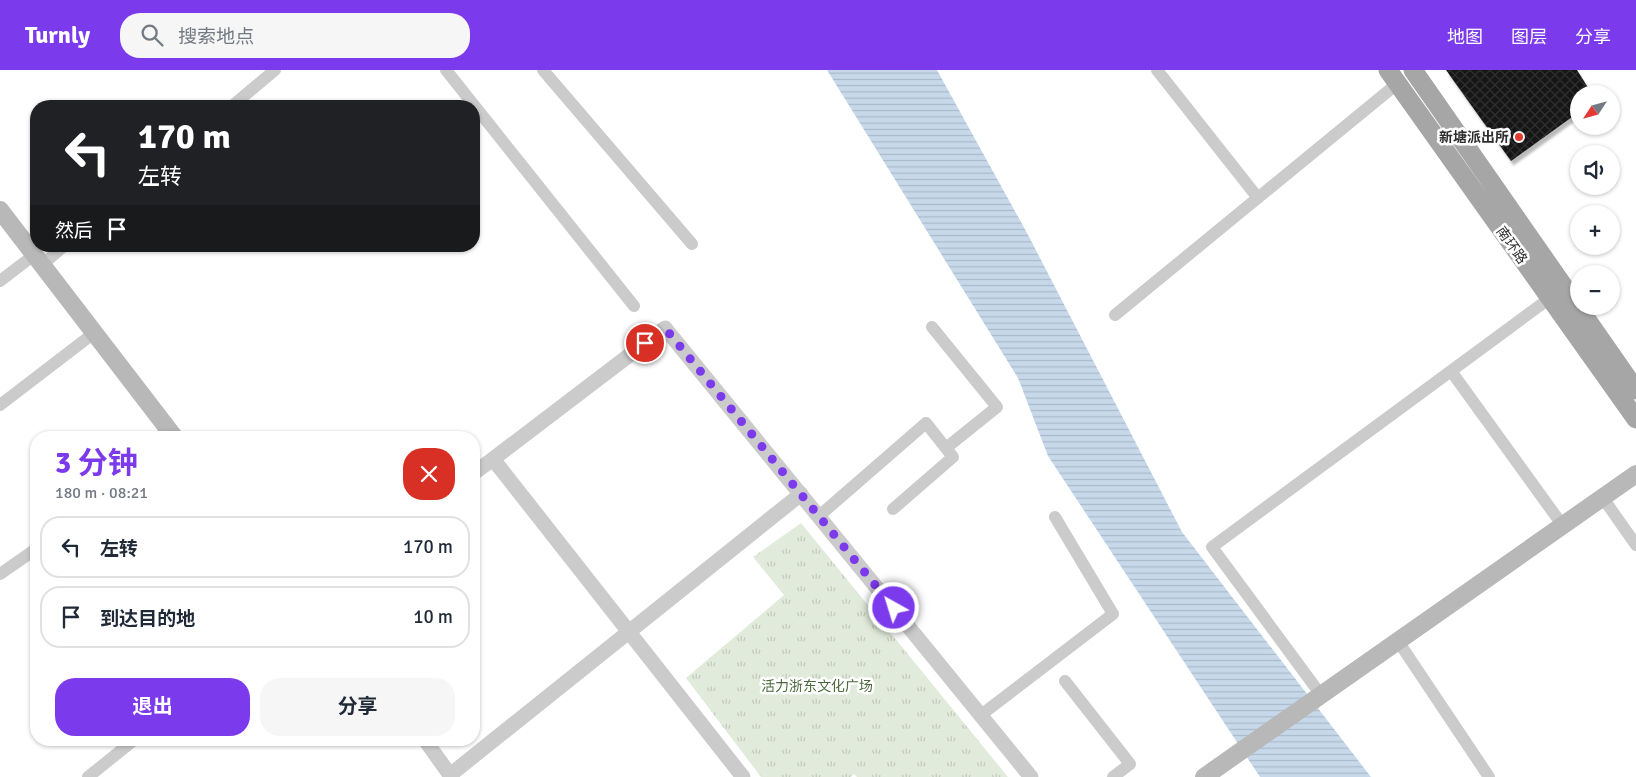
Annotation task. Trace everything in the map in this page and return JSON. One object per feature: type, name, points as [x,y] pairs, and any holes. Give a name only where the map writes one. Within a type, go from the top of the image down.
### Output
[{"type":"main road","name":"南环路","points":[[1413,70],[1636,390]]},
{"type":"main road","name":"南环路","points":[[1393,77],[1636,419]]},
{"type":"main road","points":[[0,210],[30,249]]},
{"type":"main road","points":[[32,252],[170,431]]},
{"type":"main road","points":[[1204,777],[1636,474]]},
{"type":"street","points":[[239,100],[275,70]]},
{"type":"street","points":[[446,70],[470,100]]},
{"type":"street","points":[[543,70],[692,244]]},
{"type":"street","points":[[1157,70],[1258,198]]},
{"type":"street","points":[[1115,315],[1258,198],[1393,77]]},
{"type":"street","points":[[480,113],[634,306]]},
{"type":"street","points":[[0,281],[53,252]]},
{"type":"street","points":[[1322,695],[1212,546],[1550,298]]},
{"type":"street","points":[[932,327],[997,407],[946,448]]},
{"type":"street","points":[[480,469],[665,328],[1031,777]]},
{"type":"street","points":[[0,405],[94,333]]},
{"type":"street","points":[[1450,371],[1563,526]]},
{"type":"street","points":[[819,516],[926,423],[953,457],[893,509]]},
{"type":"street","points":[[494,459],[743,777]]},
{"type":"street","points":[[429,746],[450,776],[801,494]]},
{"type":"street","points":[[1603,498],[1636,545]]},
{"type":"street","points":[[981,715],[1114,614],[1055,517]]},
{"type":"street","points":[[0,574],[30,552]]},
{"type":"street","points":[[1398,641],[1489,777]]},
{"type":"street","points":[[1065,680],[1130,764],[1113,777]]},
{"type":"street","points":[[88,777],[127,746]]},
{"type":"green space","name":"活力浙东文化广场","points":[[801,523],[1008,777],[857,777],[854,774],[851,777],[761,777],[686,678],[784,595],[753,557]]},
{"type":"water","points":[[827,70],[937,70],[1027,233],[1182,532],[1371,777],[1260,777],[1048,456],[1018,378]]},
{"type":"building","name":"新塘派出所","points":[[1446,70],[1577,70],[1586,85],[1570,85],[1570,118],[1511,161]]},
{"type":"place","name":"新塘派出所","points":[[1519,137]]},
{"type":"route","points":[[645,343],[665,328],[894,608]]}]
